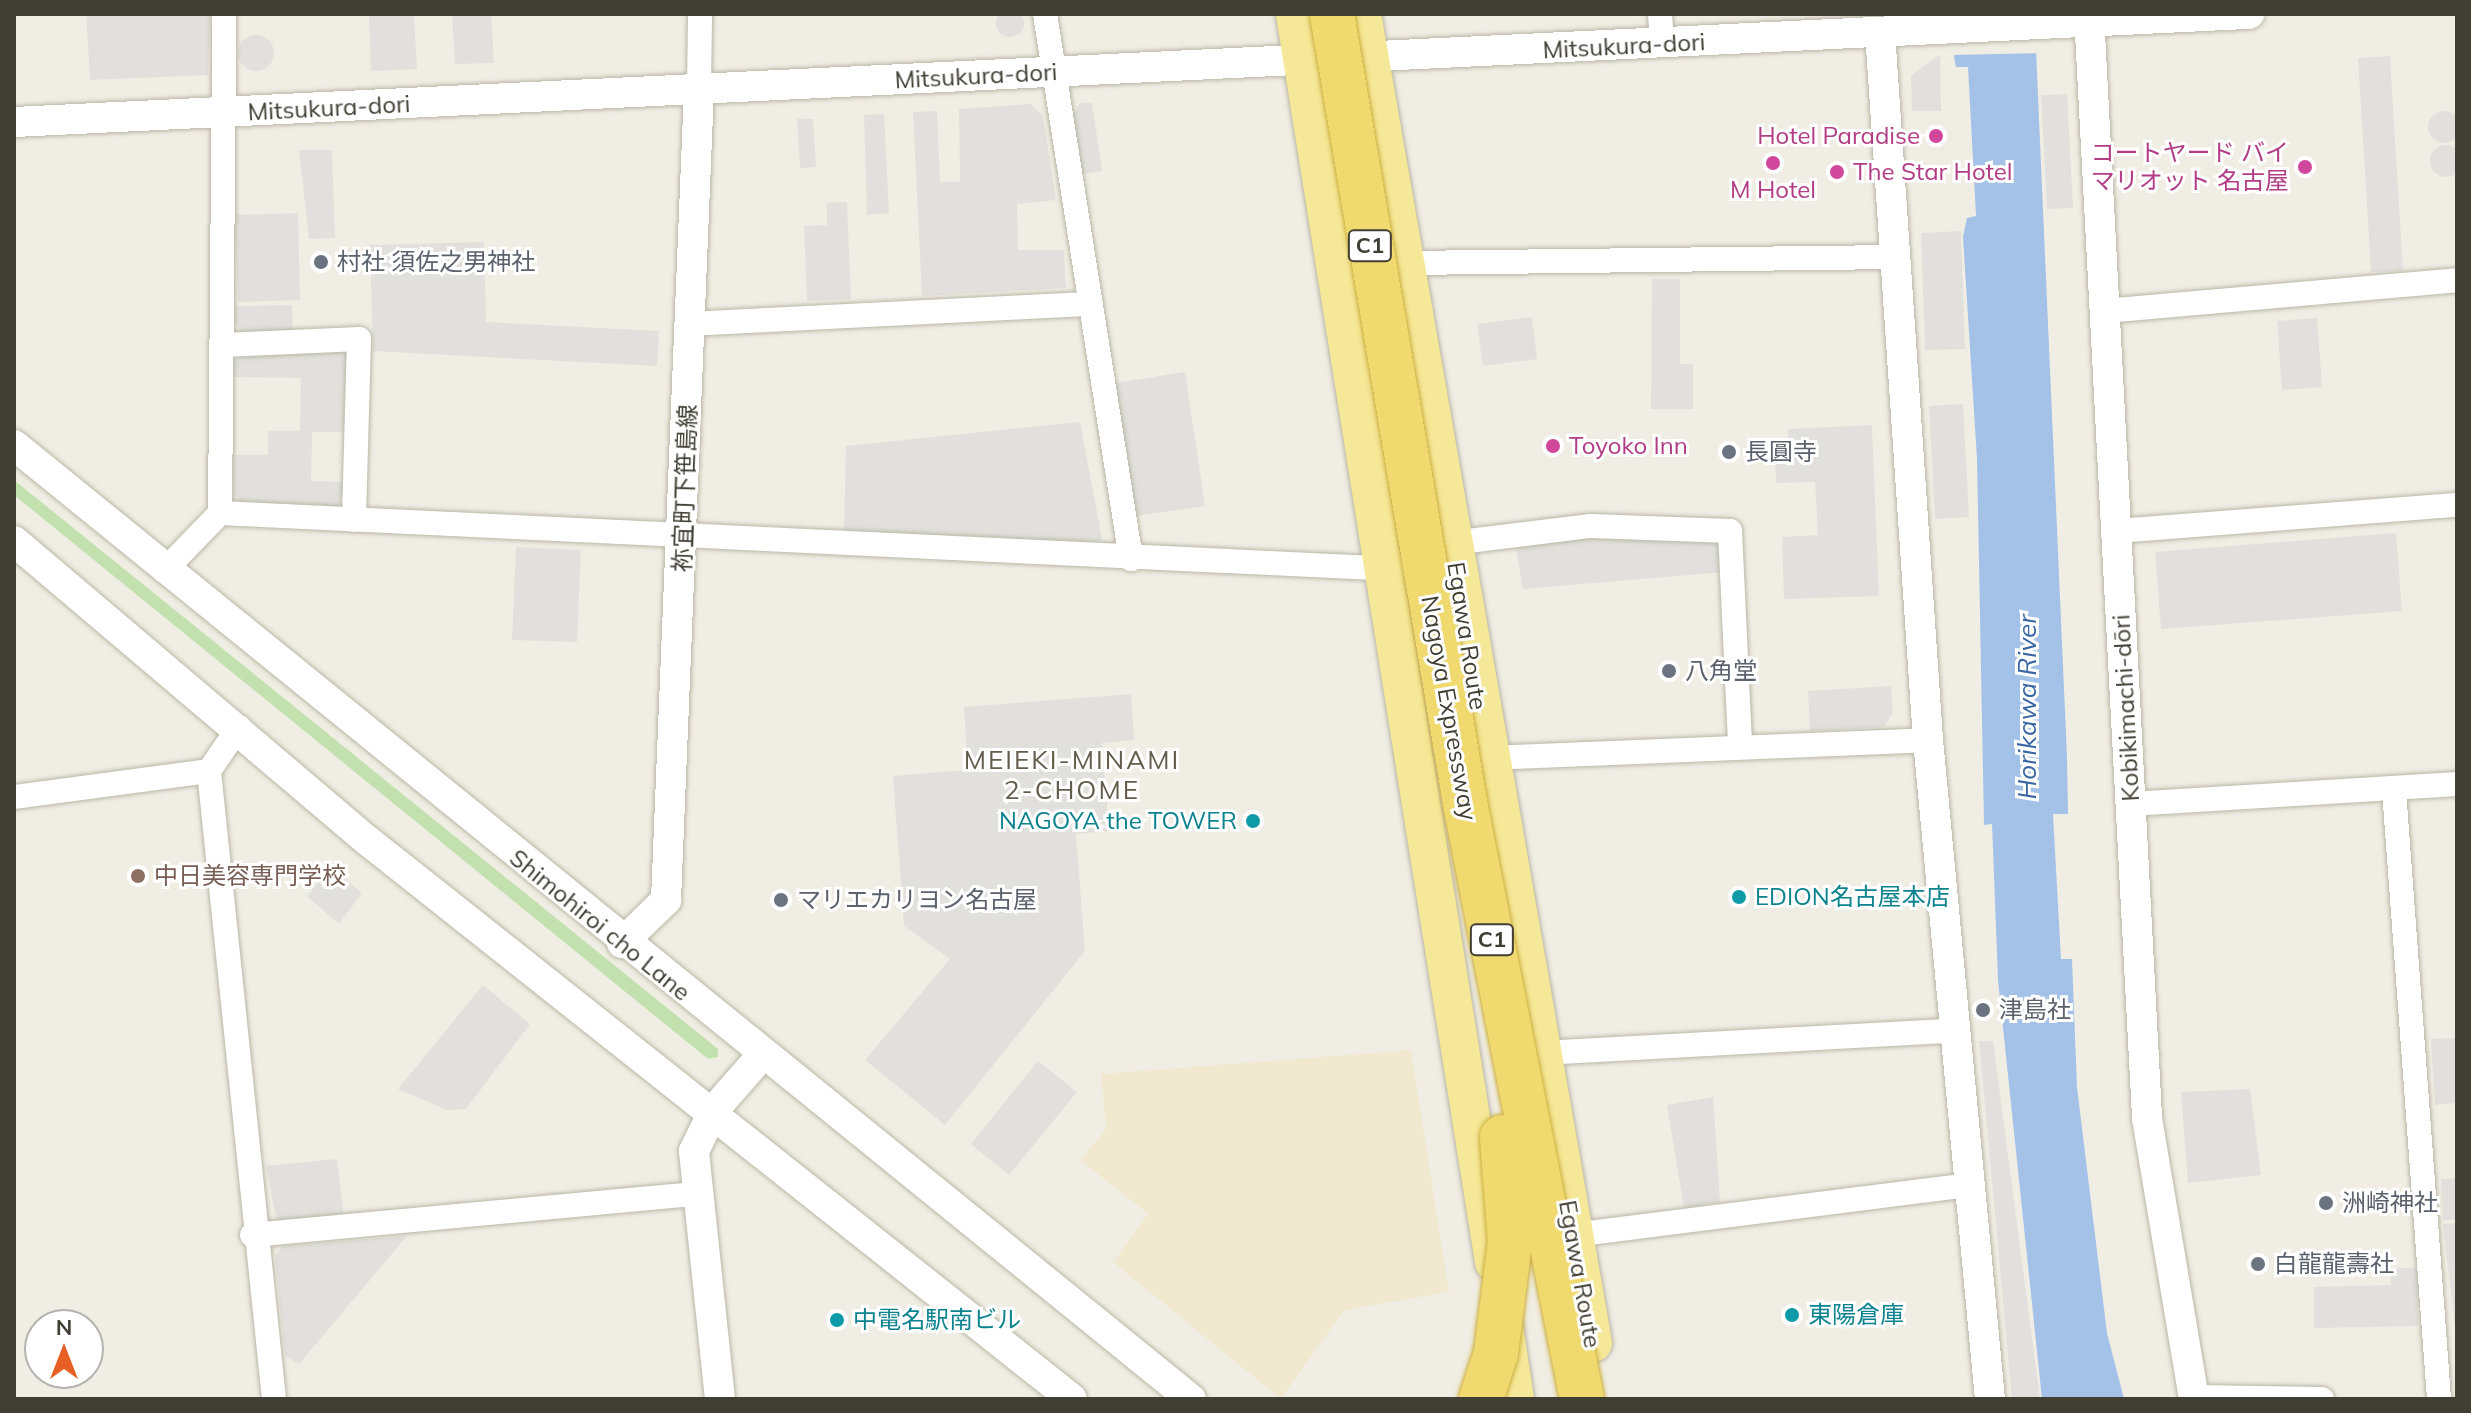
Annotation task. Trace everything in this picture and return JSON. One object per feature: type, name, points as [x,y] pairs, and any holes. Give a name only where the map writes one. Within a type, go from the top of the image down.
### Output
[{"type":"highway","name":"Nagoya Expressway","points":[[1332,14],[1409,479],[1582,1399]]},
{"type":"highway","points":[[1409,479],[1407,595],[1511,1196],[1506,1291],[1481,1399]]},
{"type":"main road","points":[[1295,14],[1515,1399]]},
{"type":"main road","name":"Egawa Route","points":[[1362,14],[1488,758],[1603,1399]]},
{"type":"street","points":[[164,571],[220,513],[224,345],[224,14]]},
{"type":"street","name":"祢宜町下笹島線","points":[[622,943],[666,900],[683,537],[700,14]]},
{"type":"street","points":[[1045,14],[1131,559]]},
{"type":"street","points":[[2090,18],[2249,14]]},
{"type":"street","name":"Mitsukura-dori","points":[[14,122],[1303,63],[1661,29],[1880,23],[1939,30],[2090,18]]},
{"type":"street","name":"Kobikimachi-dōri","points":[[2090,18],[2152,1179],[2194,1398]]},
{"type":"street","points":[[1880,23],[1928,740],[1952,1031],[1990,1399]]},
{"type":"street","points":[[1406,263],[1895,257]]},
{"type":"street","points":[[2105,311],[2457,280]]},
{"type":"street","points":[[690,324],[1090,304]]},
{"type":"street","points":[[224,345],[359,339],[354,520]]},
{"type":"street","name":"Shimohiroi cho Lane","points":[[14,445],[164,571],[622,943],[1191,1399]]},
{"type":"street","points":[[2116,531],[2457,505]]},
{"type":"street","points":[[220,513],[1131,559],[1383,568],[1454,557],[1591,526],[1730,531],[1740,747]]},
{"type":"street","points":[[14,541],[239,727],[368,841],[714,1110],[1072,1399]]},
{"type":"street","points":[[239,727],[209,771],[252,1235],[274,1399]]},
{"type":"street","points":[[1488,758],[1928,740]]},
{"type":"street","points":[[14,797],[209,771]]},
{"type":"street","points":[[2131,804],[2457,784]]},
{"type":"street","points":[[2394,790],[2439,1399]]},
{"type":"street","points":[[1540,1053],[1952,1031]]},
{"type":"street","points":[[720,1399],[694,1151],[714,1110],[762,1055]]},
{"type":"street","points":[[1573,1235],[1968,1185]]},
{"type":"street","points":[[252,1235],[698,1194]]},
{"type":"street","points":[[2194,1398],[2322,1399]]},
{"type":"shaded area","points":[[1010,9],[1020,13],[1024,23],[1020,33],[1010,37],[1000,33],[996,23],[1000,13]]},
{"type":"shaded area","points":[[86,14],[210,14],[208,75],[90,80]]},
{"type":"shaded area","points":[[369,14],[414,14],[417,69],[371,71]]},
{"type":"shaded area","points":[[452,14],[491,14],[494,63],[455,64]]},
{"type":"shaded area","points":[[256,35],[269,40],[274,53],[269,66],[256,71],[243,66],[238,53],[243,40]]},
{"type":"shaded area","points":[[1940,55],[1941,111],[1912,111],[1911,75]]},
{"type":"shaded area","points":[[2390,56],[2403,271],[2371,272],[2358,58]]},
{"type":"shaded area","points":[[2067,94],[2073,208],[2047,209],[2041,95]]},
{"type":"shaded area","points":[[1080,103],[1092,103],[1102,171],[1082,174],[1073,116]]},
{"type":"shaded area","points":[[1031,104],[1043,116],[1056,200],[1017,204],[1018,250],[1064,250],[1066,288],[922,296],[913,112],[937,111],[940,182],[960,182],[959,109]]},
{"type":"shaded area","points":[[2444,111],[2455,116],[2460,127],[2455,138],[2444,143],[2433,138],[2428,127],[2433,116]]},
{"type":"shaded area","points":[[884,114],[889,213],[867,215],[864,115]]},
{"type":"shaded area","points":[[797,119],[813,119],[816,167],[800,168]]},
{"type":"shaded area","points":[[2446,145],[2457,150],[2462,161],[2457,172],[2446,177],[2435,172],[2430,161],[2435,150]]},
{"type":"shaded area","points":[[299,150],[332,150],[335,238],[309,239]]},
{"type":"shaded area","points":[[847,202],[851,299],[807,301],[804,226],[827,225],[827,203]]},
{"type":"shaded area","points":[[298,213],[300,300],[238,302],[235,215]]},
{"type":"shaded area","points":[[1961,231],[1965,349],[1925,350],[1921,233]]},
{"type":"shaded area","points":[[484,242],[486,322],[659,331],[657,366],[373,351],[370,245]]},
{"type":"shaded area","points":[[1652,279],[1680,279],[1680,364],[1693,364],[1693,409],[1651,409]]},
{"type":"shaded area","points":[[292,305],[293,331],[242,331],[235,323],[235,306]]},
{"type":"shaded area","points":[[1532,317],[1537,359],[1483,366],[1477,324]]},
{"type":"shaded area","points":[[2317,318],[2322,387],[2282,390],[2277,321]]},
{"type":"shaded area","points":[[343,352],[352,360],[347,432],[312,432],[311,481],[345,482],[338,509],[242,504],[234,496],[233,455],[268,455],[268,431],[300,431],[301,378],[232,377],[232,363],[239,357]]},
{"type":"shaded area","points":[[1185,372],[1205,506],[1134,516],[1115,383]]},
{"type":"shaded area","points":[[1963,404],[1969,517],[1935,519],[1929,406]]},
{"type":"shaded area","points":[[1080,422],[1102,539],[1095,544],[844,532],[846,446]]},
{"type":"shaded area","points":[[1872,425],[1879,596],[1784,599],[1782,537],[1818,535],[1815,482],[1776,483],[1775,453],[1789,452],[1788,429]]},
{"type":"shaded area","points":[[2396,533],[2402,611],[2161,629],[2155,552]]},
{"type":"shaded area","points":[[1589,536],[1724,539],[1725,572],[1523,589],[1515,542]]},
{"type":"shaded area","points":[[516,547],[581,550],[577,642],[512,640]]},
{"type":"shaded area","points":[[1891,686],[1893,713],[1884,727],[1810,731],[1808,691]]},
{"type":"shaded area","points":[[1131,694],[1134,740],[1102,743],[1109,831],[1076,834],[1085,951],[945,1125],[865,1060],[950,959],[904,926],[893,776],[968,770],[964,707]]},
{"type":"shaded area","points":[[331,867],[362,893],[339,924],[307,896]]},
{"type":"shaded area","points":[[483,985],[530,1024],[466,1109],[447,1110],[398,1089]]},
{"type":"shaded area","points":[[2457,1038],[2457,1103],[2435,1105],[2431,1039]]},
{"type":"shaded area","points":[[1979,1041],[1993,1041],[2040,1399],[2012,1399]]},
{"type":"shaded area","points":[[1411,1050],[1449,1292],[1344,1310],[1281,1399],[1113,1262],[1148,1214],[1080,1160],[1106,1129],[1101,1074]]},
{"type":"shaded area","points":[[1038,1061],[1077,1092],[1009,1175],[971,1144]]},
{"type":"shaded area","points":[[2250,1089],[2261,1175],[2188,1183],[2181,1092]]},
{"type":"shaded area","points":[[1713,1097],[1720,1202],[1684,1208],[1667,1105]]},
{"type":"shaded area","points":[[337,1159],[344,1218],[277,1222],[266,1166]]},
{"type":"shaded area","points":[[2457,1178],[2457,1220],[2443,1220],[2441,1179]]},
{"type":"shaded area","points":[[2457,1223],[2457,1327],[2455,1327],[2443,1224]]},
{"type":"shaded area","points":[[407,1236],[299,1364],[285,1356],[275,1256],[283,1246]]},
{"type":"shaded area","points":[[2391,1268],[2417,1268],[2418,1326],[2314,1328],[2314,1287],[2391,1285]]},
{"type":"green space","points":[[14,480],[718,1049],[718,1057],[708,1059],[14,495]]},
{"type":"water","name":"Horikawa River","points":[[1946,14],[2036,50],[2067,757],[2068,814],[2053,814],[2061,959],[2072,959],[2077,1087],[2107,1333],[2124,1399],[2042,1399],[1998,980],[1992,824],[1984,825],[1977,459],[1963,237],[1967,218],[1976,216],[1968,67],[1956,67]]},
{"type":"pier","points":[[1942,14],[2040,14],[2041,53],[1951,55]]},
{"type":"place","name":"Hotel Paradise","points":[[1936,136]]},
{"type":"place","name":"M Hotel","points":[[1773,163]]},
{"type":"place","name":"コートヤード バイ マリオット 名古屋","points":[[2305,167]]},
{"type":"place","name":"The Star Hotel","points":[[1837,172]]},
{"type":"place","name":"村社 須佐之男神社","points":[[321,262]]},
{"type":"place","name":"Toyoko Inn","points":[[1553,446]]},
{"type":"place","name":"長圓寺","points":[[1729,452]]},
{"type":"place","name":"八角堂","points":[[1669,671]]},
{"type":"place","name":"NAGOYA the TOWER","points":[[1253,821]]},
{"type":"place","name":"中日美容専門学校","points":[[138,876]]},
{"type":"place","name":"EDION名古屋本店","points":[[1739,897]]},
{"type":"place","name":"マリエカリヨン名古屋","points":[[781,900]]},
{"type":"place","name":"津島社","points":[[1983,1010]]},
{"type":"place","name":"洲崎神社","points":[[2326,1203]]},
{"type":"place","name":"白龍龍壽社","points":[[2258,1264]]},
{"type":"place","name":"東陽倉庫","points":[[1792,1315]]},
{"type":"place","name":"中電名駅南ビル","points":[[837,1320]]},
{"type":"district","name":"MEIEKI-MINAMI 2-CHOME","points":[[1072,775]]}]
